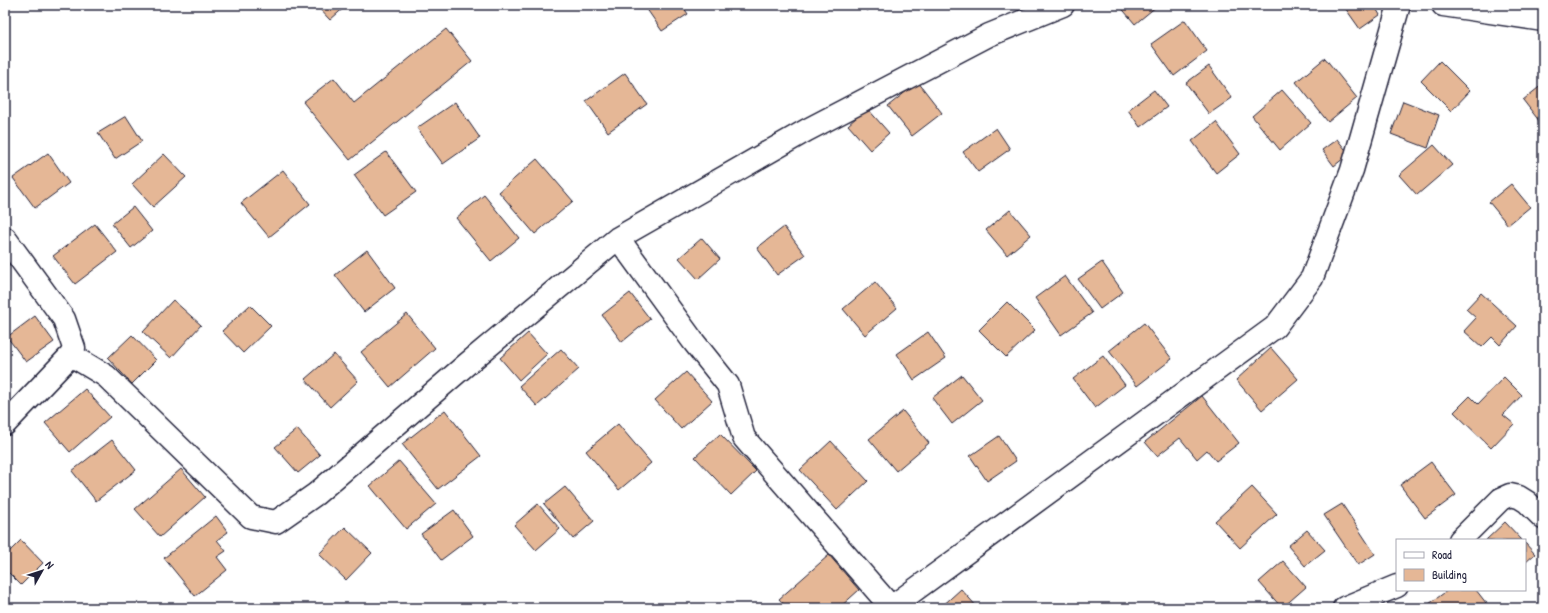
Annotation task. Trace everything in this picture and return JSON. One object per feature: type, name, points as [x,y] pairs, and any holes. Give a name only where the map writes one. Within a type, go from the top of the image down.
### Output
[{"type":"street","points":[[71,355],[106,376],[251,517],[276,522],[316,494],[467,364],[618,238],[807,130],[989,35],[1063,5]]},
{"type":"street","points":[[618,238],[693,341],[728,385],[744,438],[891,607],[1275,327],[1312,278],[1352,170],[1399,5]]},
{"type":"street","points":[[1443,5],[1543,20]]},
{"type":"street","points":[[5,238],[64,319],[74,348],[71,355],[5,424]]},
{"type":"street","points":[[1461,539],[1501,499],[1510,495],[1519,497],[1527,502],[1543,518]]},
{"type":"street","points":[[1344,608],[1396,586]]},
{"type":"building","points":[[316,5],[347,5],[330,20]]},
{"type":"building","points":[[644,5],[682,5],[688,14],[662,31]]},
{"type":"building","points":[[861,5],[874,5],[867,11]]},
{"type":"building","points":[[1119,5],[1157,5],[1157,6],[1135,24]]},
{"type":"building","points":[[1343,5],[1374,5],[1380,15],[1360,29]]},
{"type":"building","points":[[1185,20],[1207,51],[1174,76],[1151,44]]},
{"type":"building","points":[[446,29],[472,61],[350,160],[303,102],[334,78],[354,103]]},
{"type":"building","points":[[1325,58],[1357,98],[1328,122],[1296,82]]},
{"type":"building","points":[[1440,61],[1470,91],[1451,111],[1421,81]]},
{"type":"building","points":[[1209,66],[1232,98],[1209,114],[1186,83]]},
{"type":"building","points":[[625,73],[647,104],[608,132],[586,101]]},
{"type":"building","points":[[918,82],[942,113],[912,136],[888,106]]},
{"type":"building","points":[[1543,84],[1543,126],[1523,100]]},
{"type":"building","points":[[1154,90],[1167,107],[1140,127],[1128,110]]},
{"type":"building","points":[[1282,90],[1311,123],[1280,150],[1252,116]]},
{"type":"building","points":[[1403,101],[1439,115],[1428,148],[1391,134]]},
{"type":"building","points":[[455,102],[480,138],[443,164],[417,128]]},
{"type":"building","points":[[867,108],[889,133],[870,150],[848,125]]},
{"type":"building","points":[[126,116],[142,141],[115,159],[98,133]]},
{"type":"building","points":[[1216,122],[1240,154],[1216,173],[1192,141]]},
{"type":"building","points":[[996,128],[1010,149],[978,172],[963,152]]},
{"type":"building","points":[[1337,139],[1349,154],[1334,166],[1322,150]]},
{"type":"building","points":[[1434,145],[1452,165],[1417,195],[1399,175]]},
{"type":"building","points":[[386,152],[416,192],[383,215],[354,175]]},
{"type":"building","points":[[48,153],[69,183],[35,208],[13,178]]},
{"type":"building","points":[[164,154],[186,177],[153,207],[132,184]]},
{"type":"building","points":[[537,159],[573,201],[535,234],[499,192]]},
{"type":"building","points":[[283,170],[310,204],[269,237],[241,203]]},
{"type":"building","points":[[1511,184],[1530,207],[1508,225],[1489,202]]},
{"type":"building","points":[[484,195],[519,238],[491,261],[456,218]]},
{"type":"building","points":[[133,207],[152,231],[131,248],[112,224]]},
{"type":"building","points":[[1010,210],[1031,235],[1007,255],[986,230]]},
{"type":"building","points":[[95,224],[117,252],[75,284],[53,256]]},
{"type":"building","points":[[784,227],[805,255],[777,275],[757,248]]},
{"type":"building","points":[[702,238],[720,259],[698,279],[679,258]]},
{"type":"building","points":[[367,250],[395,288],[364,312],[335,275]]},
{"type":"building","points":[[1102,262],[1123,292],[1100,309],[1078,279]]},
{"type":"building","points":[[1065,276],[1092,313],[1061,335],[1035,298]]},
{"type":"building","points":[[875,282],[897,308],[865,335],[843,309]]},
{"type":"building","points":[[630,293],[650,319],[622,342],[602,315]]},
{"type":"building","points":[[1481,293],[1517,326],[1500,345],[1492,337],[1482,347],[1464,331],[1476,318],[1466,309]]},
{"type":"building","points":[[5,297],[9,302],[5,305]]},
{"type":"building","points":[[173,300],[201,325],[171,358],[143,332]]},
{"type":"building","points":[[1007,302],[1035,330],[1006,357],[979,330]]},
{"type":"building","points":[[250,305],[271,326],[243,353],[222,331]]},
{"type":"building","points":[[407,314],[435,348],[390,387],[361,352]]},
{"type":"building","points":[[35,316],[54,342],[26,362],[7,337]]},
{"type":"building","points":[[1144,323],[1172,359],[1137,386],[1109,351]]},
{"type":"building","points":[[928,332],[946,358],[914,380],[897,354]]},
{"type":"building","points":[[528,333],[547,354],[519,380],[500,358]]},
{"type":"building","points":[[132,335],[156,360],[132,384],[108,358]]},
{"type":"building","points":[[1271,348],[1298,379],[1262,410],[1236,380]]},
{"type":"building","points":[[561,349],[579,369],[537,406],[519,386]]},
{"type":"building","points":[[334,354],[358,381],[330,407],[305,379]]},
{"type":"building","points":[[1103,356],[1125,385],[1095,408],[1073,379]]},
{"type":"building","points":[[686,372],[712,401],[681,429],[655,400]]},
{"type":"building","points":[[962,375],[982,400],[952,424],[932,398]]},
{"type":"building","points":[[1504,377],[1522,395],[1503,415],[1514,424],[1491,448],[1454,412],[1470,396],[1478,404]]},
{"type":"building","points":[[85,389],[110,417],[70,452],[45,423]]},
{"type":"building","points":[[1202,396],[1239,443],[1216,461],[1207,450],[1197,459],[1180,438],[1157,456],[1145,442]]},
{"type":"building","points":[[445,410],[481,456],[438,489],[402,444]]},
{"type":"building","points":[[903,411],[929,443],[896,471],[869,439]]},
{"type":"building","points":[[618,424],[651,463],[619,490],[586,451]]},
{"type":"building","points":[[297,429],[320,455],[298,473],[275,447]]},
{"type":"building","points":[[720,434],[756,471],[731,495],[695,457]]},
{"type":"building","points":[[999,436],[1016,461],[987,481],[970,456]]},
{"type":"building","points":[[1543,439],[1543,450],[1538,443]]},
{"type":"building","points":[[112,440],[136,470],[96,501],[72,471]]},
{"type":"building","points":[[831,441],[868,481],[837,510],[800,470]]},
{"type":"building","points":[[399,461],[436,504],[406,529],[370,486]]},
{"type":"building","points":[[1431,462],[1456,495],[1425,518],[1400,485]]},
{"type":"building","points":[[181,469],[205,497],[160,537],[135,509]]},
{"type":"building","points":[[565,487],[594,521],[573,539],[544,504]]},
{"type":"building","points":[[1252,487],[1277,514],[1240,548],[1215,521]]},
{"type":"building","points":[[538,504],[560,529],[536,550],[514,525]]},
{"type":"building","points":[[1342,504],[1375,554],[1358,565],[1324,515]]},
{"type":"building","points":[[454,510],[473,536],[441,560],[421,534]]},
{"type":"building","points":[[216,516],[228,532],[217,540],[226,551],[217,557],[227,570],[195,596],[164,558]]},
{"type":"building","points":[[1505,522],[1521,539],[1487,539]]},
{"type":"building","points":[[345,527],[372,553],[346,580],[319,554]]},
{"type":"building","points":[[1307,530],[1325,550],[1305,566],[1288,546]]},
{"type":"building","points":[[21,540],[43,563],[21,585],[5,569],[5,556]]},
{"type":"building","points":[[1526,544],[1535,554],[1526,562]]},
{"type":"building","points":[[829,555],[859,590],[839,608],[787,608],[779,599]]},
{"type":"building","points":[[1283,561],[1306,587],[1282,608],[1259,582]]},
{"type":"building","points":[[961,589],[978,608],[940,608]]},
{"type":"building","points":[[1447,591],[1477,591],[1490,608],[1432,608],[1429,604]]}]
